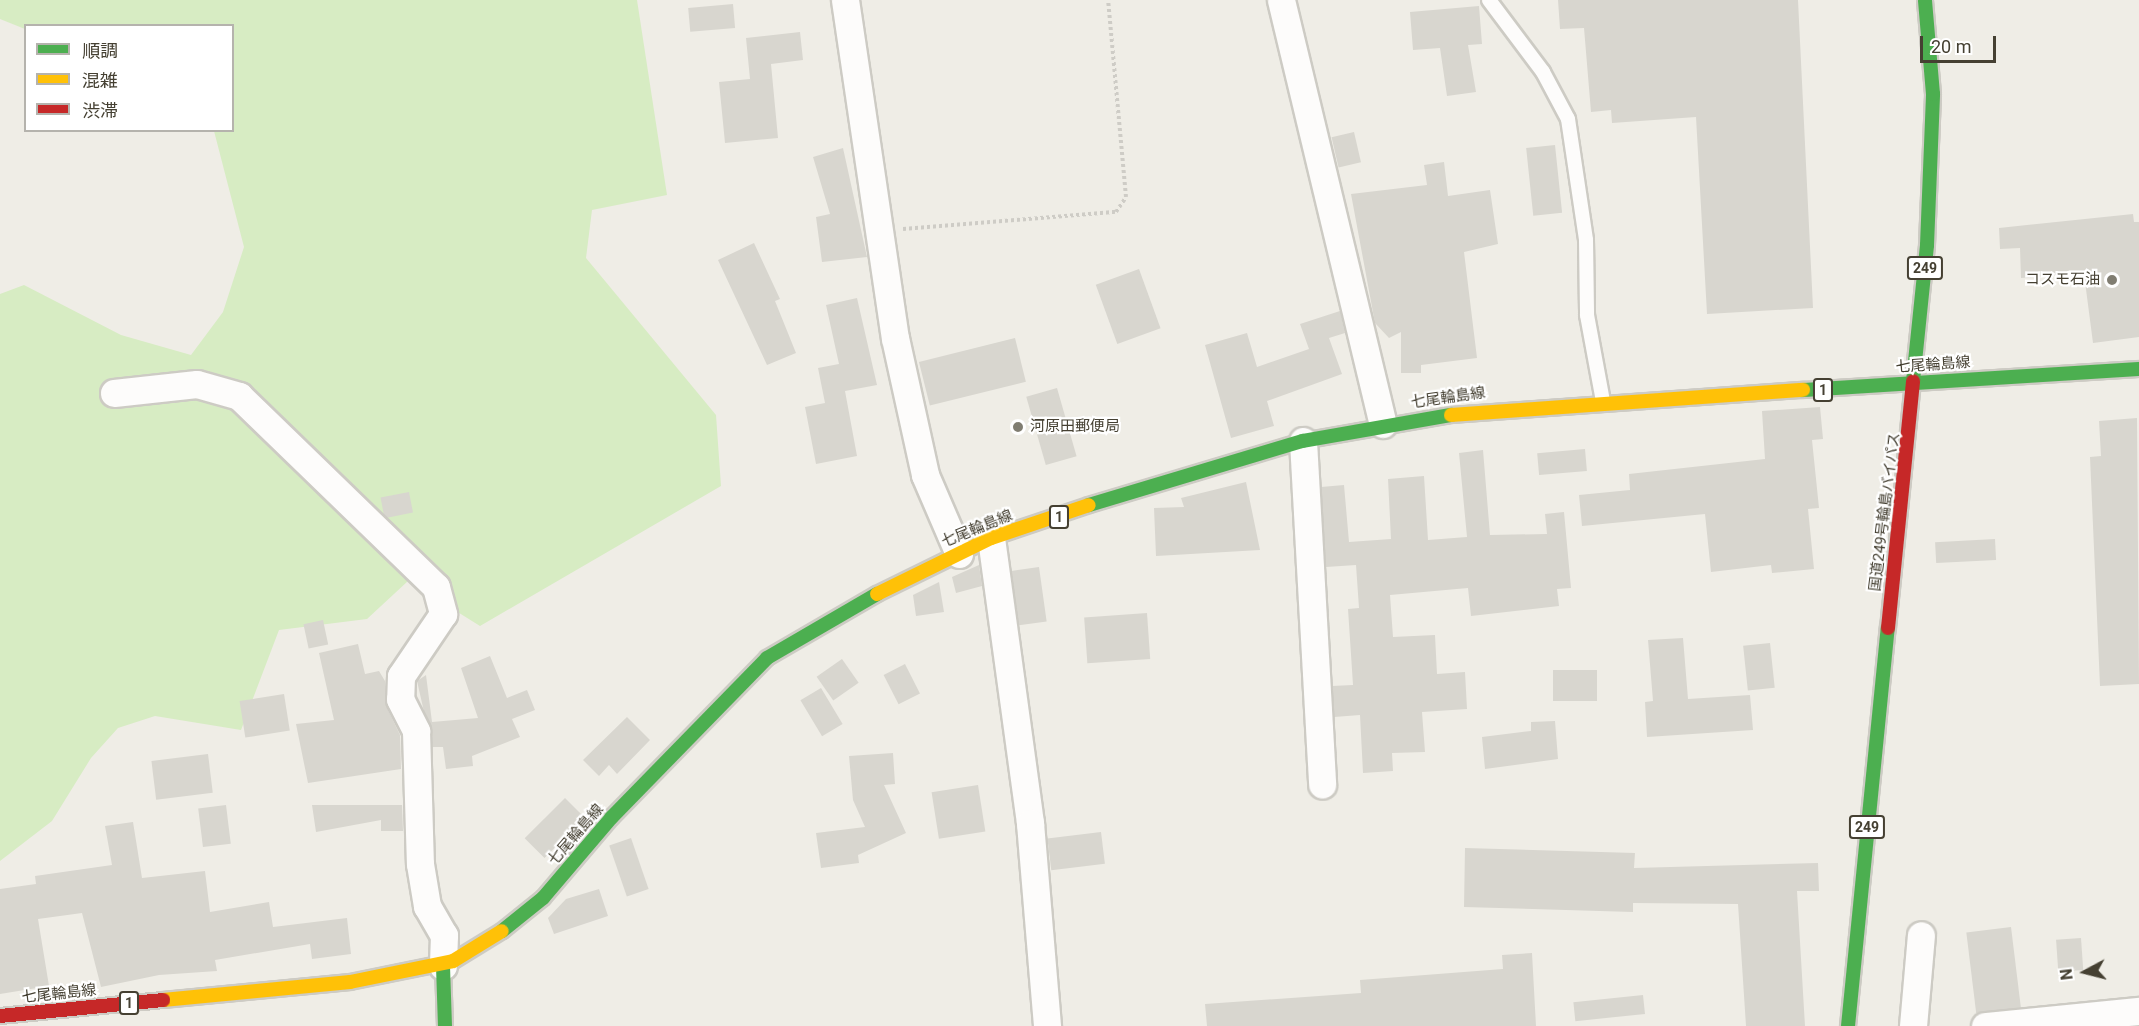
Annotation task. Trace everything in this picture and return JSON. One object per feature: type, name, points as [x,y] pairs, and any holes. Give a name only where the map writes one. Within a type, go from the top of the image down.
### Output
[{"type":"main road","name":"国道249号輪島バイパス","points":[[1848,1026],[1914,383],[1933,153],[1925,0]]},
{"type":"main road","name":"七尾輪島線","points":[[0,1016],[350,982],[443,966],[494,938],[543,898],[612,817],[766,658],[904,578],[991,538],[1303,441],[1383,424],[1483,409],[2139,369]]},
{"type":"main road","points":[[443,966],[445,1026]]},
{"type":"street","points":[[845,0],[881,231],[895,338],[925,475],[959,554]]},
{"type":"street","points":[[1281,0],[1383,424]]},
{"type":"street","points":[[114,393],[197,384],[238,396],[436,587],[443,614],[400,676],[400,699],[416,730],[420,864],[427,906],[444,935],[443,966]]},
{"type":"street","points":[[1303,441],[1322,784]]},
{"type":"street","points":[[991,538],[1030,823],[1047,1026]]},
{"type":"street","points":[[1913,1026],[1921,935]]},
{"type":"street","points":[[1985,1026],[2139,1011]]},
{"type":"lane","points":[[1490,0],[1543,72],[1568,119],[1586,240],[1587,315],[1603,401]]},
{"type":"path","points":[[881,231],[1116,212],[1126,197],[1108,0]]},
{"type":"green space","points":[[0,0],[637,0],[667,195],[592,210],[586,258],[716,415],[721,486],[480,626],[408,581],[367,619],[279,630],[241,730],[155,716],[118,728],[91,758],[52,821],[0,861],[0,294],[24,285],[121,335],[191,355],[223,312],[244,247],[214,132],[234,132],[234,24],[24,24],[24,29],[0,19]]},
{"type":"building","points":[[1558,0],[1798,0],[1813,308],[1707,314],[1696,117],[1612,123],[1611,110],[1591,112],[1584,28],[1560,29]]},
{"type":"building","points":[[733,4],[735,28],[690,32],[688,8]]},
{"type":"building","points":[[1479,6],[1482,44],[1468,45],[1476,92],[1447,96],[1440,48],[1413,50],[1410,12]]},
{"type":"building","points":[[800,32],[803,60],[771,64],[778,138],[725,143],[719,82],[750,79],[746,38]]},
{"type":"building","points":[[1354,132],[1361,162],[1339,167],[1332,137]]},
{"type":"building","points":[[1555,145],[1562,213],[1533,216],[1526,148]]},
{"type":"building","points":[[843,148],[867,257],[822,262],[816,217],[830,214],[813,157]]},
{"type":"building","points":[[1444,162],[1448,196],[1490,190],[1498,244],[1464,252],[1477,358],[1421,365],[1421,373],[1401,373],[1401,332],[1389,338],[1375,323],[1351,194],[1427,185],[1424,165]]},
{"type":"building","name":"コスモ石油","points":[[2133,214],[2134,222],[2139,222],[2139,337],[2093,343],[2084,274],[2021,278],[2020,248],[2000,249],[1999,228]]},
{"type":"building","points":[[754,243],[780,299],[775,301],[796,353],[767,365],[718,260]]},
{"type":"building","points":[[1139,269],[1161,328],[1117,344],[1096,285]]},
{"type":"building","points":[[857,298],[877,385],[845,391],[857,456],[816,464],[805,407],[825,403],[818,368],[839,364],[826,305]]},
{"type":"building","points":[[1340,311],[1345,333],[1329,338],[1342,374],[1267,401],[1274,426],[1231,438],[1205,345],[1247,333],[1257,367],[1309,349],[1300,324]]},
{"type":"building","points":[[1015,338],[1026,382],[930,406],[919,362]]},
{"type":"building","points":[[1057,388],[1077,456],[1046,465],[1026,397]]},
{"type":"building","points":[[1820,407],[1823,439],[1812,440],[1819,508],[1808,509],[1814,569],[1772,573],[1771,565],[1711,572],[1705,514],[1582,526],[1579,495],[1630,490],[1629,474],[1765,459],[1762,411]]},
{"type":"building","points":[[2137,418],[2139,684],[2100,686],[2090,457],[2101,456],[2099,421]]},
{"type":"building","points":[[1585,449],[1587,471],[1539,475],[1537,453]]},
{"type":"building","points":[[1483,450],[1490,535],[1547,534],[1545,514],[1564,512],[1571,588],[1557,589],[1559,606],[1471,616],[1468,588],[1390,595],[1393,637],[1435,635],[1437,674],[1465,672],[1467,709],[1422,712],[1425,752],[1392,753],[1393,771],[1363,773],[1360,715],[1334,717],[1332,686],[1353,685],[1348,609],[1359,608],[1356,565],[1326,567],[1321,487],[1344,485],[1349,542],[1391,539],[1388,479],[1424,476],[1428,540],[1467,537],[1459,453]]},
{"type":"building","points":[[1246,482],[1260,550],[1156,556],[1154,508],[1184,507],[1181,498]]},
{"type":"building","points":[[409,492],[413,513],[385,518],[381,498]]},
{"type":"building","points":[[1995,539],[1996,560],[1936,563],[1935,542]]},
{"type":"building","points":[[979,565],[982,586],[956,593],[952,577]]},
{"type":"building","points":[[1039,567],[1047,621],[1019,625],[1011,571]]},
{"type":"building","points":[[939,582],[944,612],[916,616],[913,595]]},
{"type":"building","points":[[1147,613],[1150,659],[1087,663],[1084,617]]},
{"type":"building","points":[[323,620],[328,644],[309,649],[303,624]]},
{"type":"building","points":[[1683,638],[1688,699],[1750,695],[1753,730],[1647,737],[1645,702],[1653,701],[1648,640]]},
{"type":"building","points":[[1770,643],[1775,688],[1748,691],[1743,646]]},
{"type":"building","points":[[358,644],[365,674],[379,671],[385,681],[386,706],[400,735],[401,769],[308,783],[296,724],[334,720],[319,653]]},
{"type":"building","points":[[490,656],[507,698],[527,690],[535,710],[512,719],[520,737],[472,756],[473,766],[446,769],[443,747],[432,747],[417,681],[426,675],[432,722],[478,718],[461,668]]},
{"type":"building","points":[[842,659],[859,683],[833,701],[817,677]]},
{"type":"building","points":[[905,664],[920,693],[899,704],[884,675]]},
{"type":"building","points":[[1553,670],[1597,670],[1597,701],[1553,701]]},
{"type":"building","points":[[821,688],[843,724],[822,736],[800,700]]},
{"type":"building","points":[[284,694],[290,731],[245,738],[240,701]]},
{"type":"building","points":[[627,717],[650,740],[617,774],[609,765],[599,776],[583,760]]},
{"type":"building","points":[[1555,721],[1558,759],[1485,769],[1482,737],[1531,731],[1531,722]]},
{"type":"building","points":[[893,753],[895,784],[884,785],[906,833],[858,855],[859,863],[821,868],[816,833],[865,827],[853,800],[849,756]]},
{"type":"building","points":[[208,754],[213,793],[156,800],[151,761]]},
{"type":"building","points":[[978,785],[985,831],[939,839],[932,792]]},
{"type":"building","points":[[565,798],[585,818],[544,858],[525,838]]},
{"type":"building","points":[[226,805],[231,844],[203,847],[198,808]]},
{"type":"building","points":[[312,805],[402,805],[403,831],[381,831],[381,820],[316,832]]},
{"type":"building","points":[[133,822],[142,878],[205,871],[210,912],[269,902],[273,927],[347,918],[351,954],[312,959],[310,944],[215,960],[217,971],[159,975],[101,987],[82,913],[38,919],[49,986],[0,994],[0,889],[36,884],[35,876],[112,865],[105,826]]},
{"type":"building","points":[[1101,832],[1105,864],[1051,870],[1047,839]]},
{"type":"building","points":[[631,838],[649,889],[627,897],[609,845]]},
{"type":"building","points":[[1465,848],[1635,853],[1634,868],[1818,863],[1819,891],[1797,891],[1805,1026],[1746,1026],[1738,904],[1633,903],[1633,912],[1464,907]]},
{"type":"building","points":[[599,889],[608,916],[554,934],[548,918],[566,899]]},
{"type":"building","points":[[2011,927],[2021,1007],[1976,1013],[1966,932]]},
{"type":"building","points":[[2081,938],[2083,970],[2058,972],[2056,940]]},
{"type":"building","points":[[1532,953],[1536,1026],[1207,1026],[1205,1004],[1361,993],[1360,980],[1503,969],[1502,955]]},
{"type":"building","points":[[1643,995],[1645,1014],[1575,1021],[1573,1002]]},
{"type":"traffic: fast","points":[[1913,381],[1927,245],[1933,94],[1925,0]]},
{"type":"traffic: fast","points":[[1803,390],[2139,369]]},
{"type":"traffic: fast","points":[[1089,505],[1303,441],[1451,415]]},
{"type":"traffic: fast","points":[[502,931],[543,898],[612,817],[767,658],[877,594]]},
{"type":"traffic: fast","points":[[1848,1026],[1888,628]]},
{"type":"traffic: fast","points":[[443,966],[445,1026]]},
{"type":"traffic: slow","points":[[1451,415],[1803,390]]},
{"type":"traffic: slow","points":[[877,594],[991,538],[1089,505]]},
{"type":"traffic: slow","points":[[163,1000],[350,982],[453,961],[502,931]]},
{"type":"traffic: jam","points":[[1888,628],[1913,381]]},
{"type":"traffic: jam","points":[[0,1016],[163,1000]]},
{"type":"place","name":"コスモ石油","points":[[2112,280]]},
{"type":"place","name":"河原田郵便局","points":[[1018,427]]}]
